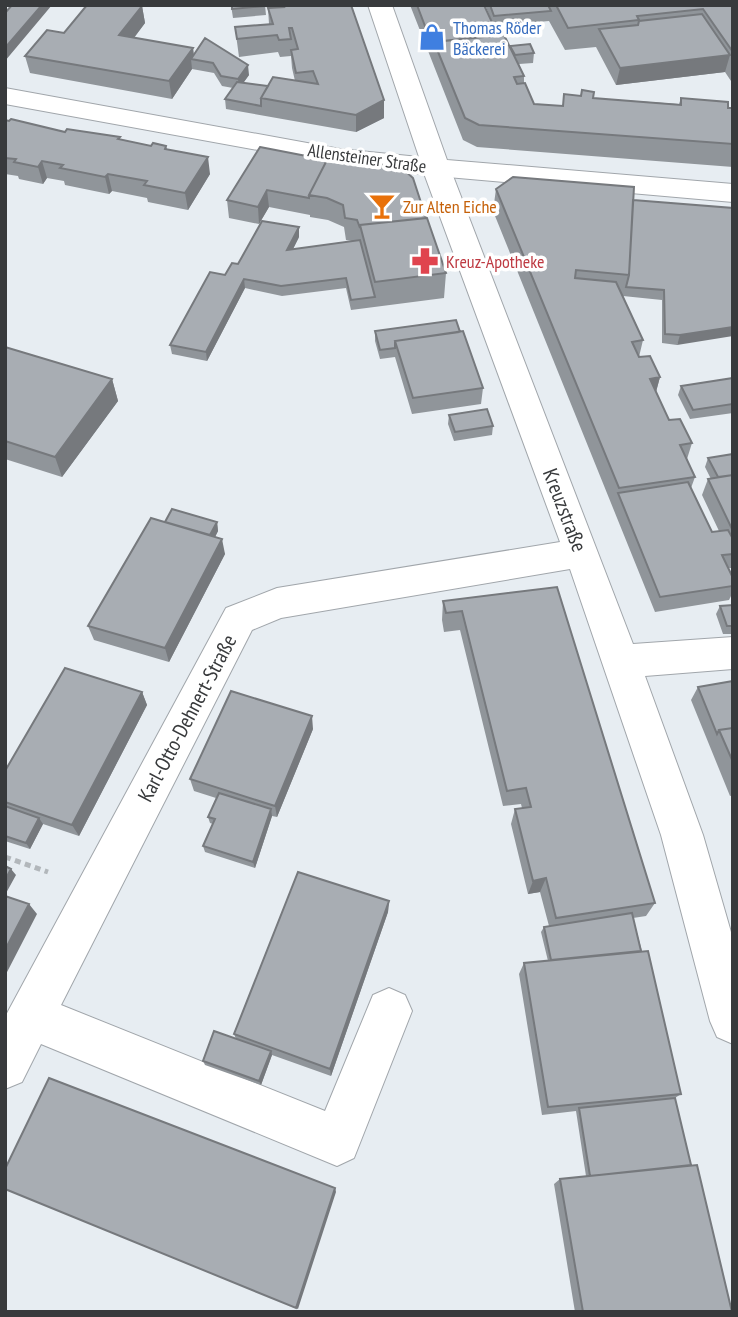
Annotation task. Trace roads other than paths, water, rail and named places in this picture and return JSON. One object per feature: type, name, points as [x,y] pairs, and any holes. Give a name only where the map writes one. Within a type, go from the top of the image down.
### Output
[{"type":"street","name":"Kreuzstraße","points":[[380,5],[436,168],[582,553],[682,835],[733,1021]]},
{"type":"street","name":"Allensteiner Straße","points":[[5,96],[340,157],[436,168],[733,193]]},
{"type":"street","name":"Karl-Otto-Dehnert-Straße","points":[[5,1065],[239,619],[277,603],[582,553]]},
{"type":"street","points":[[620,662],[733,653]]},
{"type":"street","points":[[32,1017],[337,1141],[389,1011]]},
{"type":"place","name":"Thomas Röder Bäckerei","points":[[432,37]]},
{"type":"place","name":"Zur Alten Eiche","points":[[382,206]]},
{"type":"place","name":"Kreuz-Apotheke","points":[[425,261]]}]
